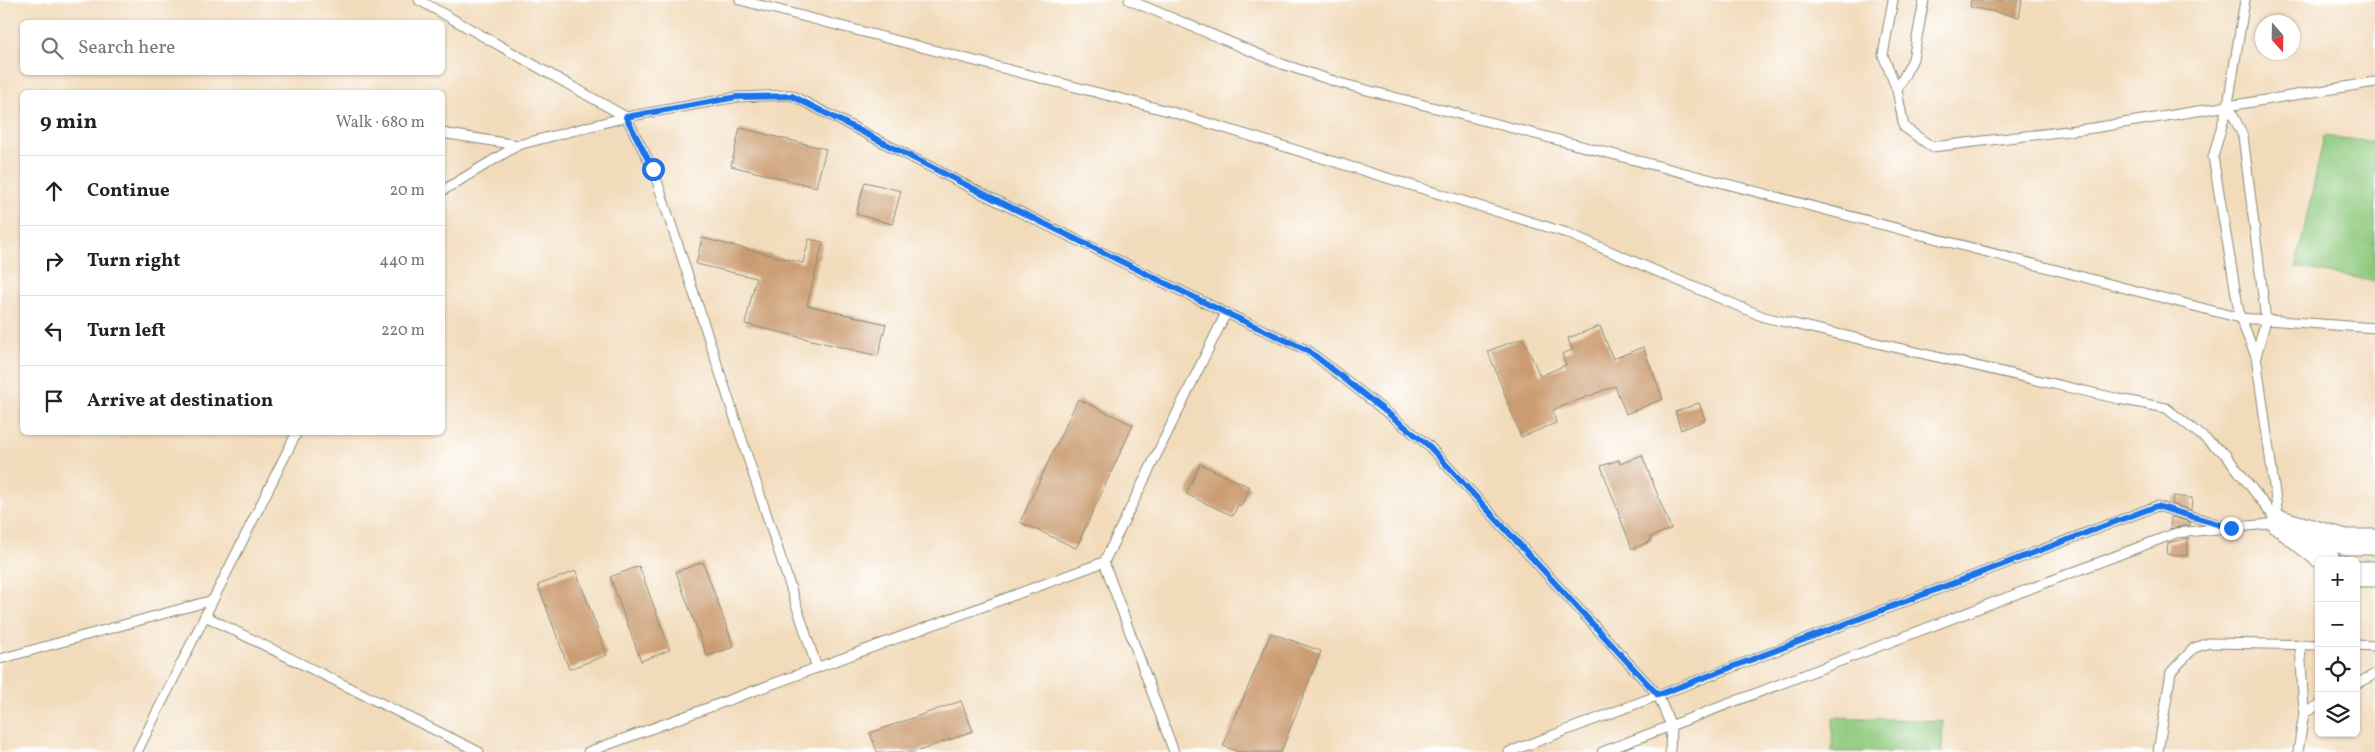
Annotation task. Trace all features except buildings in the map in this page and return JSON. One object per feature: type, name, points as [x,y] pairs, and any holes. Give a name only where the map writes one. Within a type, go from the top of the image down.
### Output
[{"type":"main road","points":[[2280,523],[2346,542],[2375,542]]},
{"type":"main road","points":[[2280,523],[2323,557]]},
{"type":"main road","points":[[2360,574],[2375,574]]},
{"type":"lane","points":[[419,0],[626,117],[653,169],[817,668]]},
{"type":"lane","points":[[740,0],[1172,112],[1567,233],[1764,317],[2119,399],[2166,408],[2225,454],[2280,523]]},
{"type":"lane","points":[[1129,0],[1282,64],[1340,83],[2240,318],[2375,328]]},
{"type":"lane","points":[[1893,0],[1883,55],[1897,90],[1904,127],[1932,147],[2093,128],[2228,104],[2375,82]]},
{"type":"lane","points":[[1897,90],[1914,59],[1924,0]]},
{"type":"lane","points":[[2245,0],[2228,104],[2213,157],[2240,318],[2256,356],[2280,523]]},
{"type":"lane","points":[[445,189],[518,145],[626,117],[737,97],[792,96],[978,191],[1226,313],[1309,351],[1428,445],[1658,695],[1671,726],[1670,752]]},
{"type":"lane","points":[[2228,104],[2243,136],[2266,320],[2256,356]]},
{"type":"lane","points":[[445,134],[518,145]]},
{"type":"lane","points":[[588,752],[1104,562],[1226,313]]},
{"type":"lane","points":[[137,752],[296,435]]},
{"type":"lane","points":[[1509,752],[2157,506],[2231,528]]},
{"type":"lane","points":[[1602,752],[2176,533],[2280,523]]},
{"type":"lane","points":[[1104,562],[1174,752]]},
{"type":"lane","points":[[0,659],[213,600]]},
{"type":"lane","points":[[205,616],[479,752]]},
{"type":"lane","points":[[2158,752],[2171,672],[2194,648],[2209,643],[2315,645]]},
{"type":"lane","points":[[2298,752],[2304,713],[2300,645]]},
{"type":"lane","points":[[2360,645],[2375,646]]},
{"type":"lane","points":[[2360,682],[2375,674]]},
{"type":"lane","points":[[2304,713],[2315,707]]},
{"type":"green space","points":[[2324,136],[2375,142],[2375,281],[2296,267]]},
{"type":"green space","points":[[1833,717],[1943,721],[1942,752],[1832,752]]},
{"type":"route","points":[[653,169],[626,117],[737,97],[792,96],[978,191],[1226,313],[1309,351],[1428,445],[1658,695],[2157,506],[2231,528]]}]
